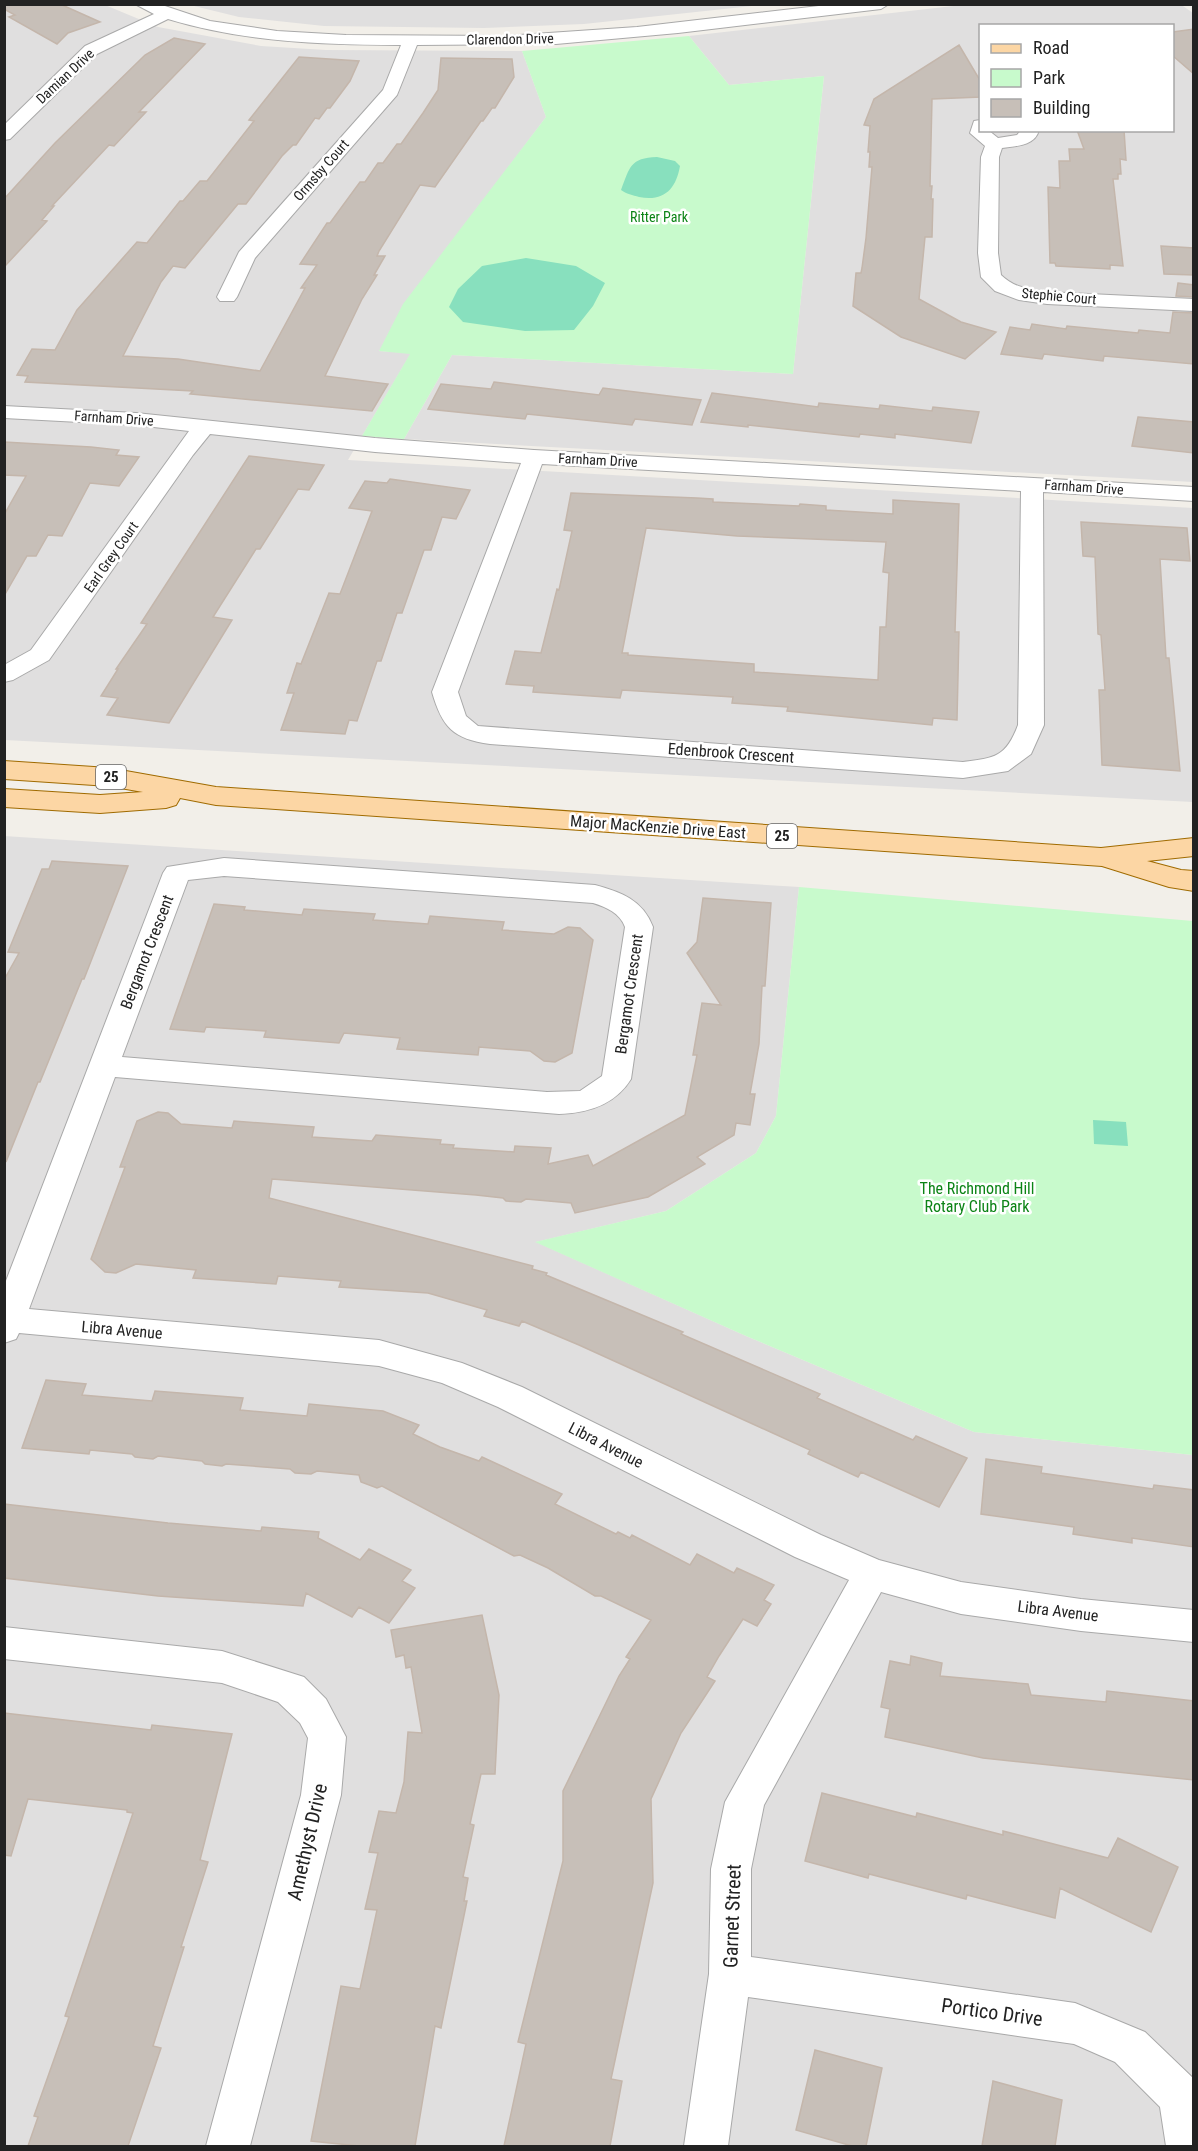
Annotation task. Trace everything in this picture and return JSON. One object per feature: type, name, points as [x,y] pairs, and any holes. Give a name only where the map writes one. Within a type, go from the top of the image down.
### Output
[{"type":"main road","name":"Major MacKenzie Drive East","points":[[4,770],[109,777],[216,796],[1101,858],[1180,880],[1194,881]]},
{"type":"main road","name":"Major MacKenzie Drive East","points":[[4,798],[100,804],[216,796]]},
{"type":"main road","name":"Major MacKenzie Drive East","points":[[1101,858],[1194,847]]},
{"type":"street","name":"Clarendon Drive","points":[[143,4],[166,14],[205,25],[275,37],[411,40],[553,39],[881,4]]},
{"type":"street","name":"Damian Drive","points":[[4,135],[91,50],[166,14]]},
{"type":"street","name":"Ormsby Court","points":[[227,297],[246,256],[391,91],[411,40]]},
{"type":"street","points":[[7,107],[30,109]]},
{"type":"street","points":[[979,128],[979,133],[995,144],[1022,140],[1030,132]]},
{"type":"street","name":"Stephie Court","points":[[995,144],[990,157],[988,254],[991,277],[1002,287],[1020,294],[1047,298],[1194,305]]},
{"type":"street","name":"Farnham Drive","points":[[4,412],[84,415],[375,445],[534,457],[1194,494]]},
{"type":"street","name":"Earl Grey Court","points":[[4,675],[40,655],[185,450],[205,426]]},
{"type":"street","name":"Edenbrook Crescent","points":[[534,457],[445,692],[448,710],[458,727],[483,736],[963,770],[999,765],[1022,749],[1031,725],[1032,484]]},
{"type":"street","name":"Bergamot Crescent","points":[[6,1323],[177,873],[224,867],[595,894],[624,906],[637,917],[639,927],[616,1079],[606,1091],[590,1100],[570,1103],[535,1102],[104,1066]]},
{"type":"street","name":"Libra Avenue","points":[[6,1323],[379,1353],[450,1372],[510,1397],[808,1546],[872,1574],[961,1598],[1081,1615],[1194,1626]]},
{"type":"street","name":"Garnet Street","points":[[706,2146],[730,1974],[730,1869],[745,1802],[872,1574]]},
{"type":"street","name":"Amethyst Drive","points":[[4,1643],[222,1667],[291,1689],[313,1711],[327,1737],[321,1795],[228,2146]]},
{"type":"street","name":"Portico Drive","points":[[730,1974],[1075,2024],[1130,2047],[1180,2096],[1188,2146]]},
{"type":"shaded area","points":[[971,4],[1180,4],[1193,13],[1193,482],[404,439],[452,355],[793,374],[824,76],[729,85],[689,36]]},
{"type":"shaded area","points":[[4,5],[105,5],[158,27],[261,46],[326,50],[522,51],[546,117],[484,200],[379,351],[411,353],[348,460],[1193,508],[1193,802],[5,740]]},
{"type":"shaded area","points":[[190,5],[761,5],[584,24],[484,28],[324,26],[239,17]]},
{"type":"shaded area","points":[[4,836],[799,887],[776,1116],[756,1153],[666,1211],[536,1242],[746,1336],[974,1432],[1193,1455],[1193,2146],[5,2146]]},
{"type":"green space","name":"Ritter Park","points":[[689,36],[729,85],[824,76],[793,374],[452,355],[404,439],[362,436],[410,354],[379,351],[403,304],[546,117],[522,51]]},
{"type":"green space","points":[[657,157],[675,161],[680,166],[672,187],[667,192],[655,198],[648,198],[621,190],[632,165],[641,159]]},
{"type":"green space","points":[[526,258],[576,266],[605,283],[593,306],[574,330],[525,331],[463,322],[449,307],[458,289],[482,266]]},
{"type":"green space","name":"The Richmond Hill Rotary Club Park","points":[[799,887],[1193,921],[1193,1455],[974,1432],[746,1336],[535,1242],[666,1211],[756,1153],[776,1116]]},
{"type":"green space","points":[[1093,1120],[1126,1122],[1128,1146],[1094,1144]]},
{"type":"building","points":[[4,4],[60,4],[100,22],[68,33],[57,44],[9,17],[15,15],[4,9]]},
{"type":"building","points":[[1194,29],[1194,74],[1174,57],[1174,32]]},
{"type":"building","points":[[174,38],[205,44],[139,112],[146,112],[114,146],[109,145],[52,206],[54,206],[42,220],[47,221],[4,267],[4,199],[55,143],[145,55]]},
{"type":"building","points":[[959,45],[979,79],[979,97],[932,99],[930,186],[932,186],[931,199],[933,199],[932,237],[925,237],[919,299],[961,322],[996,332],[965,359],[901,337],[853,306],[856,273],[861,273],[862,268],[872,167],[869,167],[870,152],[868,152],[870,126],[864,125],[874,99]]},
{"type":"building","points":[[299,57],[359,61],[350,81],[330,108],[327,108],[319,119],[315,118],[296,145],[293,145],[282,156],[246,204],[238,204],[185,268],[173,266],[161,282],[123,356],[178,359],[260,371],[305,288],[301,288],[317,265],[300,264],[327,223],[330,223],[360,182],[365,182],[378,163],[383,163],[397,144],[401,144],[423,113],[438,90],[441,58],[512,59],[514,77],[495,108],[492,108],[481,121],[435,187],[420,185],[379,251],[377,256],[385,256],[374,275],[377,275],[362,299],[325,376],[388,384],[372,411],[190,394],[193,391],[25,382],[28,376],[17,375],[32,349],[55,350],[77,310],[137,242],[147,243],[180,201],[183,201],[200,181],[207,181],[254,121],[249,120]]},
{"type":"building","points":[[1078,132],[1124,132],[1126,160],[1120,159],[1121,174],[1118,174],[1118,179],[1113,179],[1123,266],[1110,265],[1110,269],[1056,266],[1055,263],[1050,263],[1048,187],[1060,188],[1059,161],[1070,161],[1069,149],[1084,149]]},
{"type":"building","points":[[1161,246],[1194,248],[1194,275],[1164,274]]},
{"type":"building","points":[[1178,283],[1194,285],[1194,297],[1176,296]]},
{"type":"building","points":[[1173,312],[1194,313],[1194,364],[1104,356],[1103,361],[1044,354],[1042,359],[1001,354],[1010,327],[1030,330],[1032,324],[1066,329],[1067,326],[1138,333],[1139,330],[1170,333]]},
{"type":"building","points":[[494,382],[599,395],[603,388],[701,400],[692,425],[635,419],[632,425],[527,414],[525,419],[428,409],[441,384],[491,389]]},
{"type":"building","points":[[712,393],[818,407],[819,403],[879,409],[880,405],[932,411],[933,407],[979,412],[971,443],[895,434],[895,438],[860,434],[859,437],[701,422]]},
{"type":"building","points":[[1138,417],[1194,422],[1194,453],[1132,446]]},
{"type":"building","points":[[4,442],[119,450],[116,455],[139,457],[119,486],[90,483],[62,536],[48,535],[36,556],[27,556],[4,596],[4,515],[26,476],[4,475]]},
{"type":"building","points":[[249,456],[324,465],[309,490],[298,489],[213,617],[232,620],[169,723],[107,715],[118,698],[101,696],[118,669],[116,669],[147,624],[141,623]]},
{"type":"building","points":[[390,479],[470,490],[456,519],[442,517],[431,550],[424,550],[402,613],[397,613],[381,661],[377,661],[357,721],[349,720],[345,734],[281,730],[294,693],[287,693],[297,663],[301,664],[329,593],[340,594],[372,511],[349,508],[365,481],[387,483]]},
{"type":"building","points":[[571,493],[713,499],[713,502],[799,506],[800,504],[826,506],[826,510],[893,514],[893,500],[959,504],[955,632],[959,632],[957,720],[933,718],[932,725],[787,711],[788,707],[732,703],[733,697],[622,690],[620,698],[533,692],[534,686],[506,684],[515,651],[541,653],[557,589],[559,590],[572,531],[564,530]],"holes":[[[646,528],[737,536],[886,542],[883,572],[889,573],[886,627],[880,627],[878,680],[754,672],[754,664],[622,653]]]},
{"type":"building","points":[[1081,522],[1187,528],[1190,561],[1160,559],[1166,658],[1169,658],[1180,771],[1102,765],[1099,690],[1105,690],[1101,635],[1098,634],[1095,557],[1083,556]]},
{"type":"building","points":[[52,861],[128,866],[84,979],[82,979],[40,1082],[38,1082],[6,1162],[4,980],[19,953],[8,952],[42,869],[49,869]]},
{"type":"building","points":[[703,898],[771,903],[765,986],[762,986],[759,1044],[750,1094],[755,1094],[750,1125],[736,1123],[734,1135],[697,1157],[705,1164],[648,1197],[575,1213],[571,1203],[526,1199],[521,1202],[506,1201],[503,1198],[476,1195],[272,1179],[269,1198],[533,1266],[532,1269],[547,1273],[546,1275],[683,1332],[681,1334],[820,1394],[817,1398],[913,1440],[916,1436],[967,1458],[939,1507],[861,1472],[858,1477],[808,1454],[810,1450],[522,1321],[519,1326],[484,1316],[487,1310],[428,1293],[339,1287],[341,1281],[278,1276],[276,1284],[193,1278],[196,1270],[136,1264],[116,1273],[105,1272],[91,1259],[125,1167],[120,1167],[137,1121],[158,1112],[168,1113],[181,1124],[232,1128],[234,1121],[314,1127],[312,1137],[372,1141],[376,1135],[441,1140],[440,1144],[454,1145],[453,1148],[514,1152],[515,1146],[551,1148],[548,1164],[588,1155],[593,1166],[685,1115],[697,1055],[693,1055],[702,1003],[721,1005],[687,953],[697,942]]},
{"type":"building","points":[[214,904],[245,907],[244,910],[302,915],[304,909],[375,914],[373,920],[428,924],[430,916],[504,922],[502,930],[554,934],[568,927],[580,928],[593,940],[572,1053],[555,1062],[544,1061],[530,1051],[479,1047],[478,1055],[397,1049],[400,1038],[344,1033],[339,1043],[264,1037],[266,1031],[206,1027],[204,1032],[170,1029]]},
{"type":"building","points":[[46,1380],[86,1384],[82,1395],[152,1401],[155,1391],[243,1398],[240,1410],[307,1416],[309,1404],[383,1411],[419,1425],[413,1434],[440,1447],[479,1461],[482,1457],[562,1494],[555,1504],[616,1534],[618,1532],[630,1538],[632,1535],[690,1565],[697,1554],[734,1573],[737,1568],[774,1585],[764,1600],[771,1604],[757,1626],[743,1619],[719,1656],[707,1677],[715,1681],[681,1733],[651,1799],[653,1883],[611,2079],[622,2081],[610,2146],[504,2146],[526,2044],[518,2042],[563,1861],[563,1791],[619,1676],[630,1659],[626,1657],[651,1620],[601,1596],[595,1596],[548,1568],[520,1555],[514,1556],[382,1486],[377,1488],[361,1482],[359,1475],[317,1471],[311,1474],[295,1473],[290,1469],[226,1464],[222,1466],[205,1464],[202,1461],[158,1456],[153,1459],[135,1457],[132,1454],[90,1450],[89,1454],[22,1448]]},
{"type":"building","points":[[986,1459],[1042,1467],[1041,1473],[1153,1489],[1154,1485],[1194,1490],[1194,1547],[1132,1538],[1132,1543],[1073,1534],[1074,1527],[981,1514]]},
{"type":"building","points":[[4,1504],[168,1523],[261,1531],[262,1527],[319,1532],[318,1538],[360,1560],[369,1549],[411,1570],[402,1581],[415,1588],[389,1623],[359,1607],[352,1617],[306,1593],[303,1606],[158,1596],[4,1578]]},
{"type":"building","points":[[482,1615],[499,1695],[495,1774],[481,1774],[470,1824],[474,1825],[463,1877],[468,1878],[464,1901],[467,1901],[441,2028],[435,2026],[415,2146],[359,2146],[311,2141],[341,1986],[360,1989],[377,1910],[365,1909],[378,1853],[369,1852],[379,1811],[396,1813],[404,1782],[408,1732],[422,1733],[411,1667],[406,1668],[404,1655],[396,1657],[391,1630]]},
{"type":"building","points":[[911,1656],[942,1663],[940,1676],[1028,1684],[1031,1695],[1106,1702],[1107,1691],[1194,1701],[1194,1780],[983,1758],[885,1737],[890,1709],[881,1707],[890,1661],[910,1665]]},
{"type":"building","points":[[4,1713],[151,1730],[152,1725],[232,1734],[200,1860],[208,1862],[153,2046],[161,2048],[128,2146],[28,2146],[38,2117],[34,2116],[69,2017],[65,2016],[133,1813],[127,1810],[28,1799],[11,1856],[4,1855]]},
{"type":"building","points":[[822,1793],[916,1817],[917,1813],[1003,1835],[1003,1831],[1108,1858],[1118,1838],[1178,1867],[1151,1932],[1060,1888],[1055,1918],[967,1895],[966,1899],[869,1874],[868,1878],[805,1861]]},
{"type":"building","points":[[815,2050],[882,2068],[866,2146],[852,2146],[796,2130]]},
{"type":"building","points":[[993,2081],[1062,2100],[1055,2146],[982,2146]]}]
